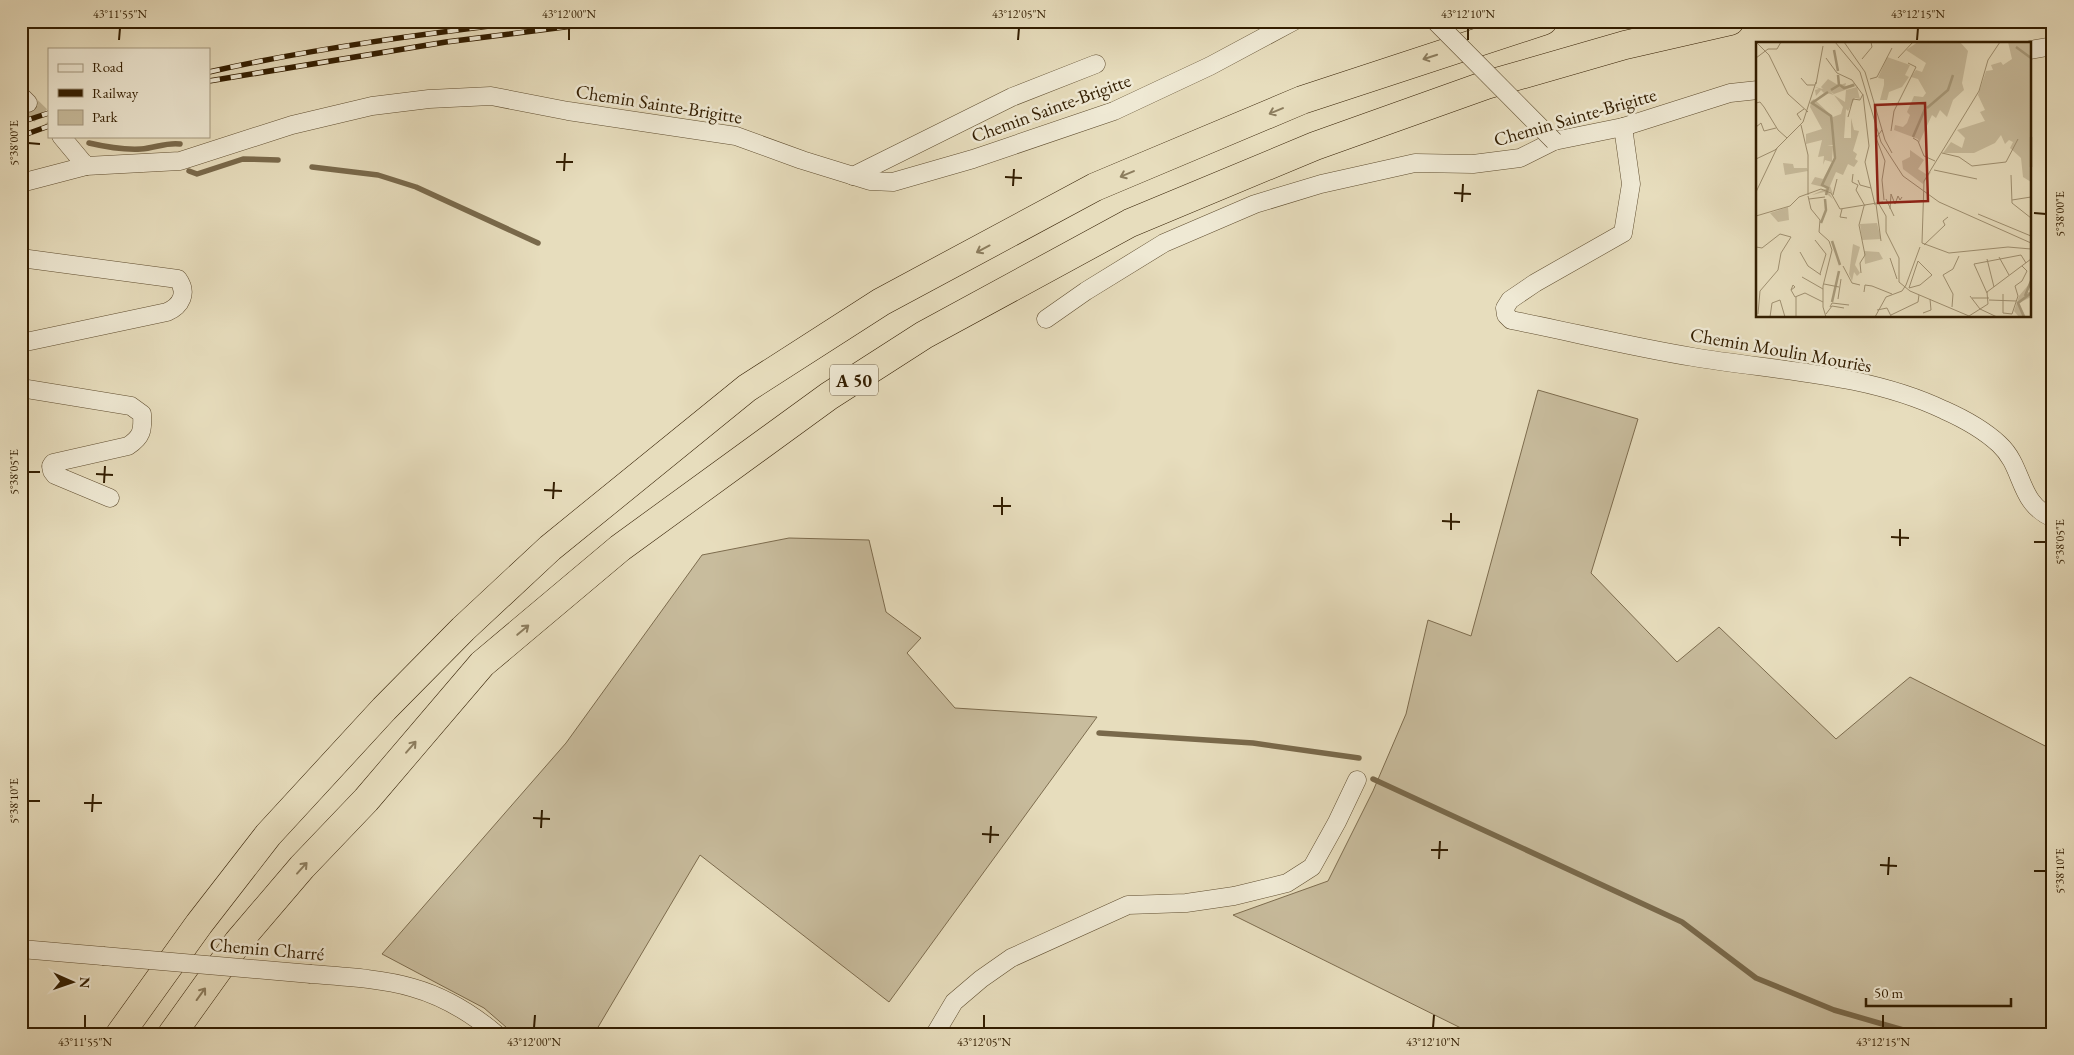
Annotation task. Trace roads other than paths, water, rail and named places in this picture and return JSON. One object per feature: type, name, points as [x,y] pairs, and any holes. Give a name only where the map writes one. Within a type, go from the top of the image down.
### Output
[{"type":"highway","name":"A 50","points":[[120,1034],[199,924],[268,836],[384,709],[463,629],[550,548],[747,388],[882,302],[1095,187],[1302,100],[1543,21]]},
{"type":"highway","name":"A 50","points":[[172,1034],[238,942],[302,867],[366,800],[482,664],[620,548],[829,396],[924,335],[1130,223],[1306,150],[1486,85],[1625,45],[1730,21]]},
{"type":"street","name":"Chemin Sainte-Brigitte","points":[[21,183],[86,166],[180,161],[292,124],[372,106],[429,99],[491,96],[568,111],[736,136],[870,182],[893,182],[973,159],[1114,111],[1210,66],[1294,21]]},
{"type":"street","points":[[1435,21],[1554,141]]},
{"type":"street","points":[[2032,50],[2053,46]]},
{"type":"street","points":[[853,176],[1012,97],[1096,64]]},
{"type":"street","name":"Chemin Sainte-Brigitte","points":[[1046,318],[1164,243],[1256,204],[1321,184],[1414,163],[1473,164],[1520,158],[1554,141],[1623,128],[1730,93],[1756,90]]},
{"type":"street","name":"Chemin Moulin Mouriès","points":[[1623,128],[1631,184],[1623,233],[1535,283],[1510,300],[1505,308],[1506,315],[1511,320],[1692,357],[1831,376],[1894,392],[1944,410],[1999,444],[2016,466],[2031,504],[2041,513],[2053,518]]},
{"type":"street","points":[[63,138],[86,166]]},
{"type":"street","points":[[21,258],[178,279],[182,284],[183,294],[175,309],[167,312],[21,343]]},
{"type":"street","points":[[21,388],[131,406],[142,414],[143,430],[138,439],[128,446],[54,463],[51,466],[55,475],[110,498]]},
{"type":"street","points":[[935,1034],[954,1002],[980,979],[1011,958],[1128,905],[1186,903],[1234,896],[1287,883],[1312,867],[1338,822],[1357,780]]},
{"type":"street","name":"Chemin Charré","points":[[21,949],[311,974],[403,984],[449,1000],[496,1034]]},
{"type":"waterway","points":[[89,143],[115,148],[134,149],[180,144]]},
{"type":"waterway","points":[[189,171],[197,174],[243,159],[278,160]]},
{"type":"waterway","points":[[312,167],[378,175],[416,187],[538,243]]},
{"type":"waterway","points":[[1099,733],[1253,743],[1359,758]]},
{"type":"waterway","points":[[1373,779],[1682,922],[1756,978],[1834,1010],[1917,1034]]},
{"type":"tunnel","points":[[28,103],[48,123]]},
{"type":"railway","points":[[210,72],[329,49],[531,21]]},
{"type":"railway","points":[[210,81],[446,42],[612,21]]},
{"type":"railway","points":[[21,122],[48,113]]},
{"type":"railway","points":[[21,136],[48,126]]}]
